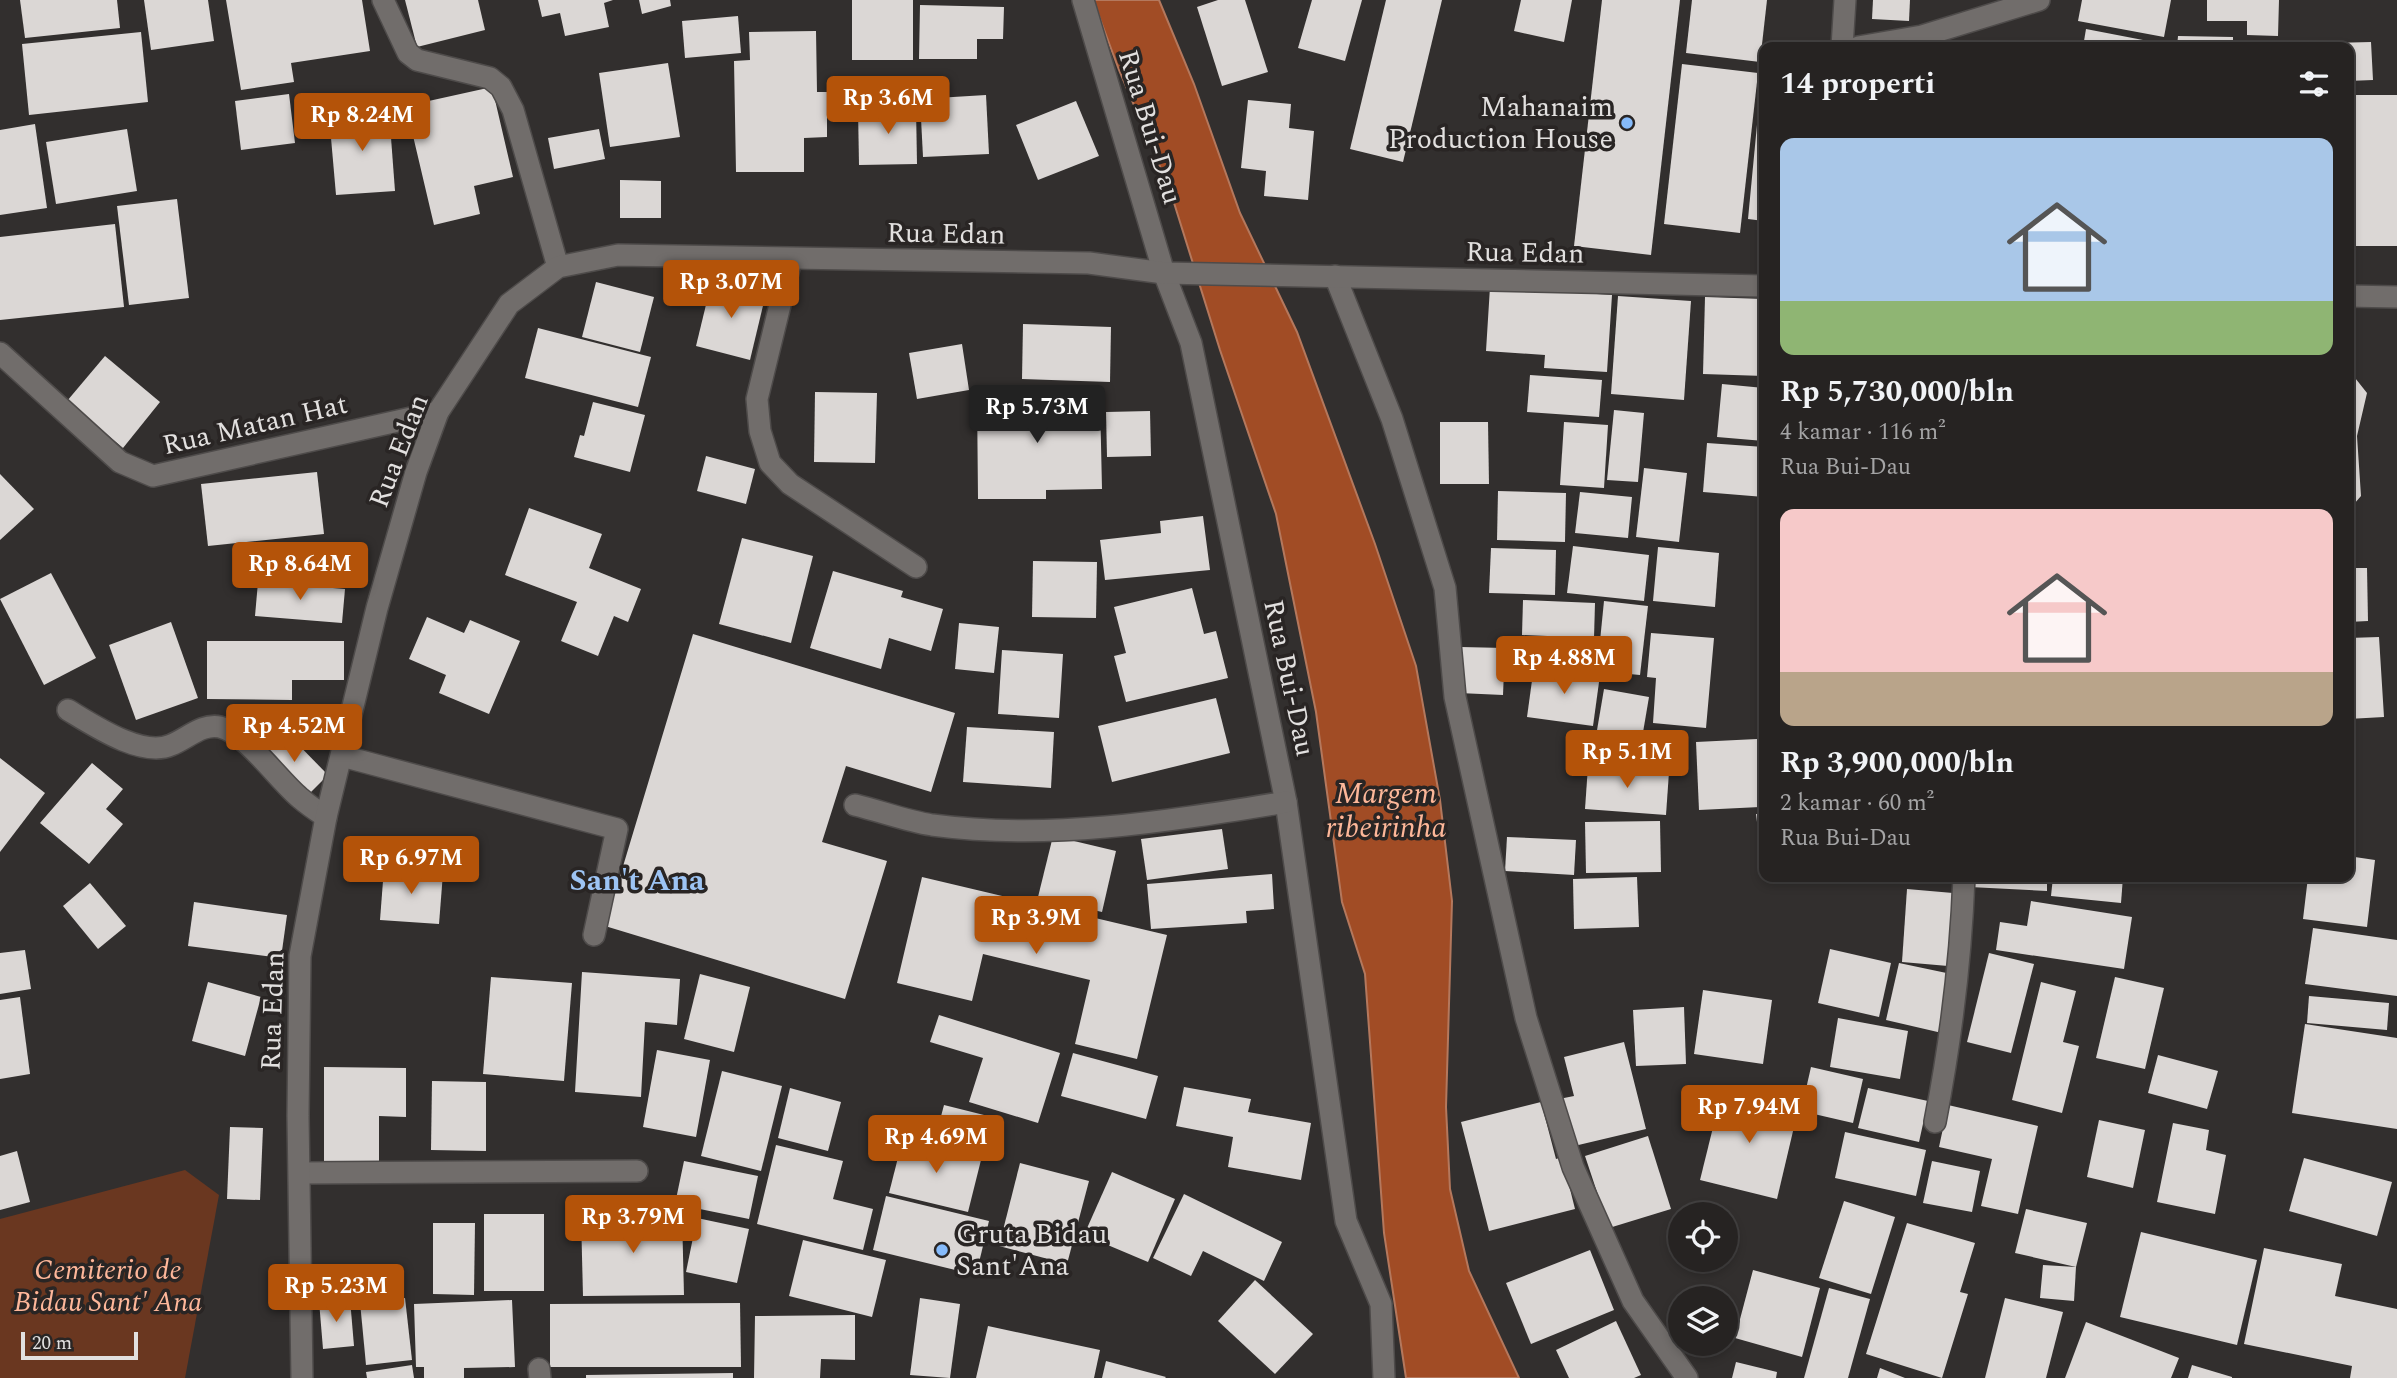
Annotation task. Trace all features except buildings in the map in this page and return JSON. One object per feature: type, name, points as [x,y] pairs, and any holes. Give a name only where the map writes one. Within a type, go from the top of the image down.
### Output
[{"type":"street","points":[[383,0],[401,42],[416,60],[490,78],[501,87],[513,110],[558,267]]},
{"type":"street","name":"Rua Bui-Dau","points":[[1083,0],[1164,274],[1191,343],[1286,802],[1346,1221],[1381,1304],[1384,1378]]},
{"type":"street","points":[[1842,42],[1844,0]]},
{"type":"street","points":[[1887,42],[1922,36],[2039,0]]},
{"type":"street","name":"Rua Edan","points":[[302,1378],[300,956],[326,817],[377,608],[416,472],[438,412],[509,304],[558,267],[618,255],[1089,263],[1164,274],[1759,286]]},
{"type":"street","points":[[790,260],[757,399],[760,431],[770,463],[790,484],[916,567]]},
{"type":"street","points":[[1335,276],[1392,419],[1445,588],[1455,697],[1525,1017],[1573,1167],[1633,1301],[1687,1378]]},
{"type":"street","points":[[2354,296],[2391,297]]},
{"type":"street","name":"Rua Matan Hat","points":[[0,354],[120,462],[153,476],[438,412]]},
{"type":"street","points":[[68,710],[99,728],[148,749],[169,746],[205,727],[220,727],[236,735],[300,799],[326,817]]},
{"type":"street","points":[[342,756],[617,829],[594,935]]},
{"type":"street","points":[[855,804],[930,825],[1028,833],[1147,825],[1286,802]]},
{"type":"street","points":[[1935,1122],[1950,1045],[1962,950],[1964,882]]},
{"type":"street","points":[[301,1173],[637,1171]]},
{"type":"green space","name":"Cemiterio de Bidau Sant' Ana","points":[[185,1170],[219,1195],[185,1378],[0,1378],[0,1219]]},
{"type":"water","name":"Margem ribeirinha","points":[[1093,0],[1159,0],[1194,84],[1240,213],[1297,332],[1375,544],[1416,666],[1440,800],[1452,901],[1446,1107],[1450,1189],[1469,1271],[1519,1378],[1406,1378],[1384,1233],[1365,974],[1342,902],[1316,712],[1276,514],[1220,350],[1170,190],[1119,70]]},
{"type":"place","name":"Mahanaim Production House","points":[[1627,123]]},
{"type":"place","name":"Gruta Bidau Sant'Ana","points":[[942,1250]]},
{"type":"district","name":"San't Ana","points":[[637,881]]}]
